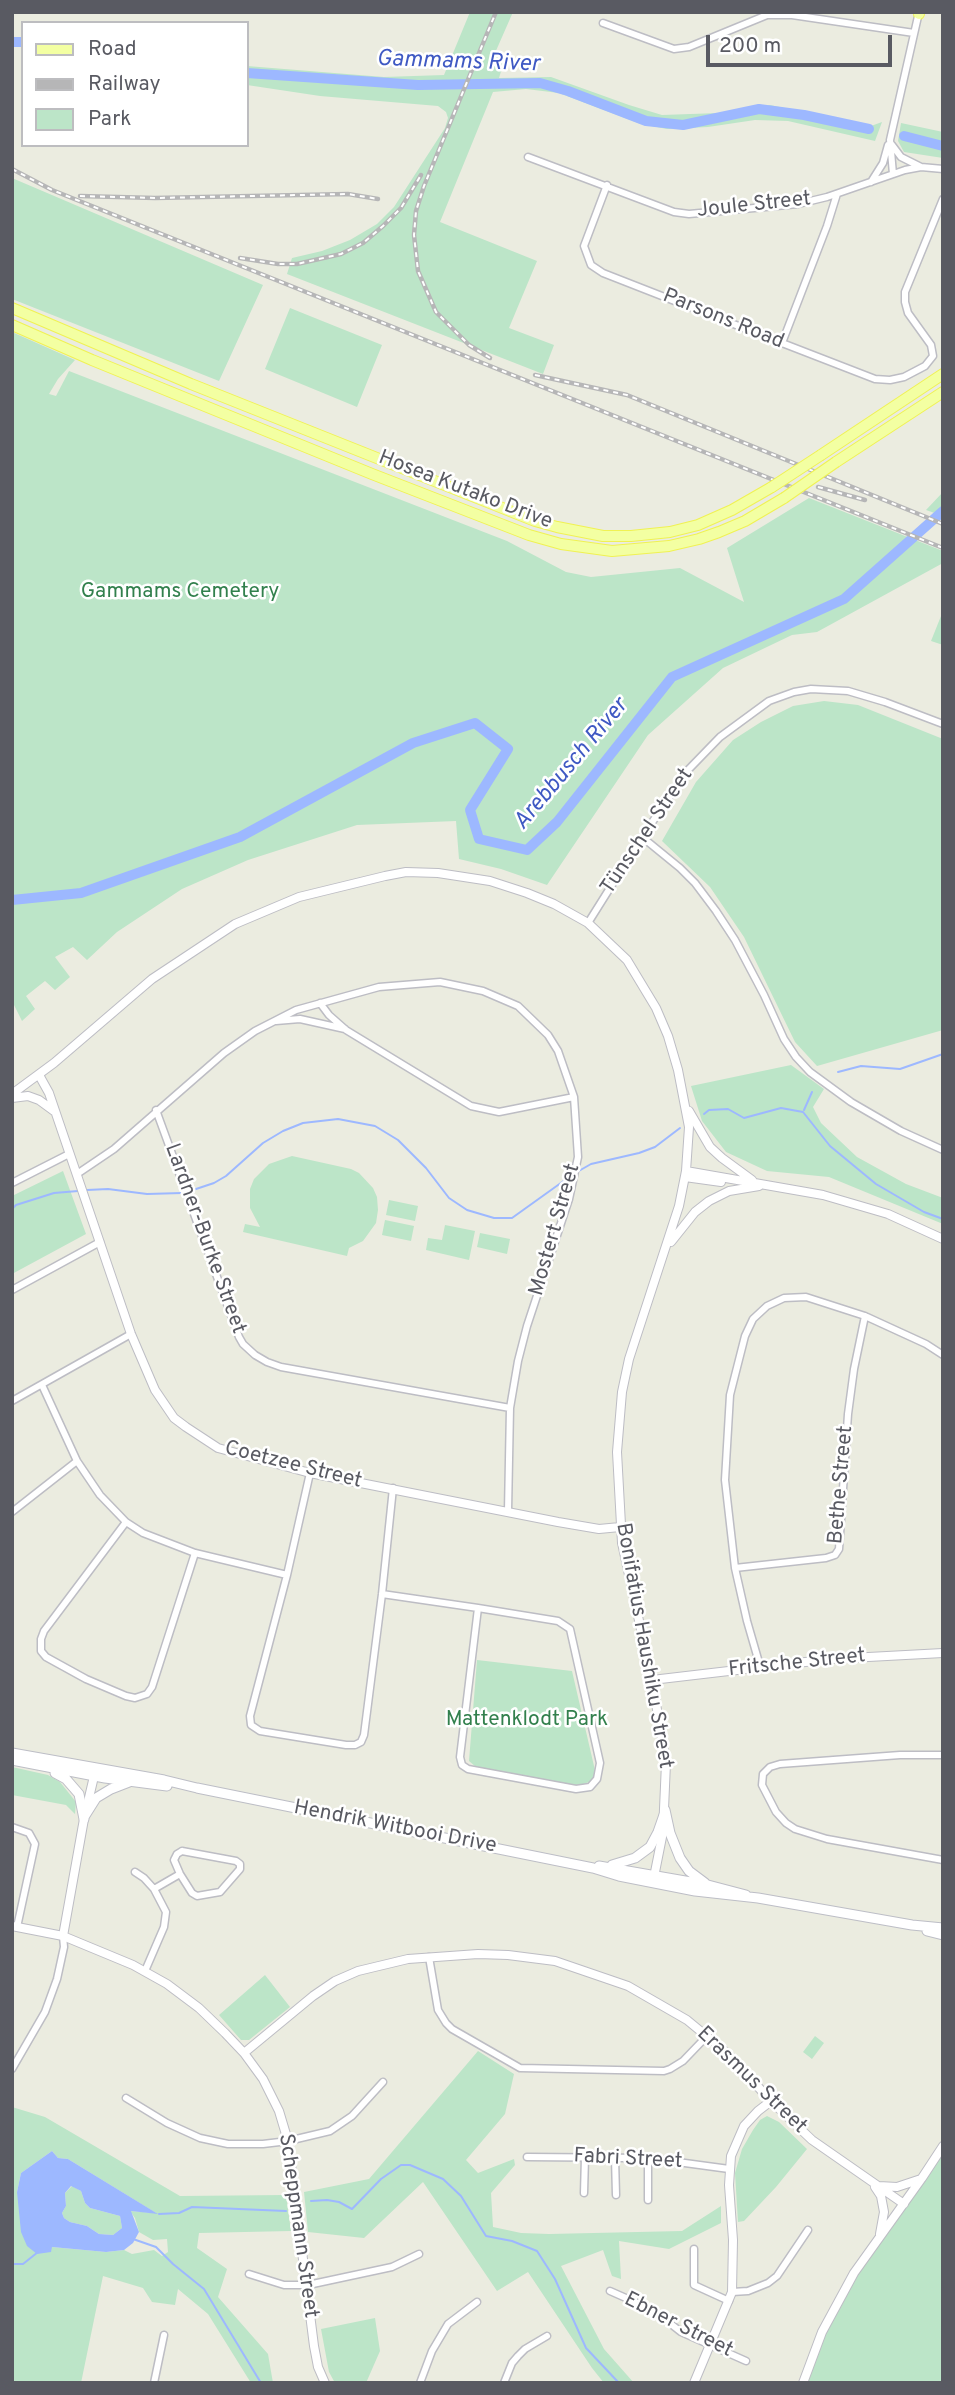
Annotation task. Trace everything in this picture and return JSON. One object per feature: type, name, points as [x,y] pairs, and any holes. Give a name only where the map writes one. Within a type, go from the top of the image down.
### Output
[{"type":"main road","name":"Hosea Kutako Drive","points":[[12,309],[191,384],[535,521],[603,536],[670,532],[698,525],[732,510],[772,488],[943,374]]},
{"type":"main road","name":"Hosea Kutako Drive","points":[[12,325],[348,464],[520,531],[561,544],[612,551],[679,544],[745,521],[943,392]]},
{"type":"main road","name":"Hendrik Witbooi Drive","points":[[12,1753],[130,1782],[197,1788]]},
{"type":"main road","name":"Hendrik Witbooi Drive","points":[[12,1760],[44,1768],[163,1780],[735,1897],[758,1898]]},
{"type":"main road","points":[[44,1768],[66,1779],[73,1786],[82,1802],[84,1819]]},
{"type":"main road","points":[[84,1819],[96,1798],[130,1782]]},
{"type":"main road","points":[[607,1866],[635,1858],[650,1847],[665,1810]]},
{"type":"main road","points":[[665,1810],[674,1846],[680,1858],[689,1871],[708,1885]]},
{"type":"main road","name":"Hendrik Witbooi Drive","points":[[593,1868],[607,1866],[654,1880],[708,1885],[758,1898],[943,1928]]},
{"type":"main road","name":"Hendrik Witbooi Drive","points":[[912,1925],[943,1935]]},
{"type":"street","points":[[872,182],[883,163],[890,140],[919,13]]},
{"type":"street","points":[[603,23],[674,49],[689,47],[767,15],[792,15],[914,33]]},
{"type":"street","points":[[890,140],[901,158],[921,167]]},
{"type":"street","points":[[890,140],[893,174]]},
{"type":"street","name":"Joule Street","points":[[528,157],[674,212],[689,214],[798,204],[921,167],[943,169]]},
{"type":"street","name":"Parsons Road","points":[[607,185],[584,246],[591,265],[603,273],[875,379],[890,380],[904,377],[930,362],[933,356],[931,345],[908,313],[905,292],[943,199]]},
{"type":"street","points":[[782,343],[837,194]]},
{"type":"street","name":"Tünschel Street","points":[[588,923],[688,770],[714,743],[761,706],[785,695],[811,689],[848,691],[943,724]]},
{"type":"street","points":[[642,837],[695,883],[716,911],[735,940],[784,1039],[810,1072],[851,1102],[901,1131],[943,1150]]},
{"type":"street","name":"Bonifatius Haushiku Street","points":[[12,1096],[152,979],[210,939],[255,915],[320,891],[385,876],[406,872],[438,873],[490,881],[527,893],[588,923],[627,960],[656,1008],[678,1070],[689,1127],[686,1174],[680,1206],[638,1326],[622,1392],[617,1452],[622,1543],[652,1680],[666,1763],[665,1810],[654,1880]]},
{"type":"street","name":"Mostert Street","points":[[76,1174],[114,1149],[223,1053],[255,1031],[296,1010],[379,987],[440,982],[497,996],[518,1006],[548,1035],[558,1051],[574,1097],[578,1157],[569,1199],[524,1336],[510,1408],[508,1511]]},
{"type":"street","points":[[320,1003],[346,1030],[471,1106],[499,1112],[574,1097]]},
{"type":"street","points":[[276,1021],[300,1019],[346,1030]]},
{"type":"street","points":[[49,1093],[48,1076],[54,1063]]},
{"type":"street","name":"Coetzee Street","points":[[39,1075],[49,1093],[131,1334],[155,1390],[174,1418],[218,1448],[256,1460],[599,1529],[620,1527]]},
{"type":"street","points":[[12,1096],[29,1096],[40,1100],[54,1111]]},
{"type":"street","points":[[686,1104],[710,1147],[754,1182]]},
{"type":"street","name":"Lardner-Burke Street","points":[[156,1110],[239,1337],[255,1355],[281,1367],[510,1408]]},
{"type":"street","points":[[12,1183],[69,1154]]},
{"type":"street","points":[[686,1174],[766,1185]]},
{"type":"street","points":[[686,1174],[822,1195],[875,1210],[943,1239]]},
{"type":"street","points":[[666,1251],[688,1219],[709,1201],[729,1191],[766,1185]]},
{"type":"street","points":[[12,1290],[100,1242]]},
{"type":"street","points":[[760,1666],[735,1569],[725,1480],[730,1395],[745,1336],[753,1319],[767,1306],[784,1298],[806,1297],[865,1316],[943,1354]]},
{"type":"street","name":"Bethe Street","points":[[735,1569],[826,1558],[835,1555],[839,1549],[848,1414],[865,1316]]},
{"type":"street","points":[[12,1401],[131,1334]]},
{"type":"street","points":[[43,1385],[77,1461],[100,1495],[126,1522],[143,1534],[195,1553],[287,1575]]},
{"type":"street","points":[[12,1512],[77,1461]]},
{"type":"street","points":[[310,1473],[287,1575],[250,1716],[251,1725],[260,1731],[346,1745],[361,1742],[382,1594],[393,1488]]},
{"type":"street","points":[[599,1529],[609,1523],[618,1504]]},
{"type":"street","points":[[126,1522],[44,1631],[41,1639],[41,1651],[46,1657],[86,1679],[126,1696],[135,1698],[147,1693],[152,1687],[195,1553]]},
{"type":"street","points":[[599,1529],[611,1533],[622,1543]]},
{"type":"street","points":[[382,1594],[478,1608],[558,1621],[570,1629],[600,1763],[597,1779],[590,1787],[576,1789],[468,1769],[462,1765],[460,1758],[478,1608]]},
{"type":"street","name":"Fritsche Street","points":[[652,1680],[865,1656],[943,1653]]},
{"type":"street","points":[[943,1755],[900,1755],[780,1764],[770,1767],[763,1774],[762,1785],[776,1812],[795,1829],[827,1839],[943,1860]]},
{"type":"street","points":[[12,2069],[46,2012],[57,1979],[94,1773]]},
{"type":"street","points":[[12,1827],[29,1833],[35,1844],[15,1927]]},
{"type":"street","points":[[182,1851],[236,1861],[240,1866],[222,1891],[215,1894],[194,1895],[180,1874],[174,1860],[182,1851]]},
{"type":"street","points":[[135,1872],[154,1889],[166,1916],[155,1953],[145,1971]]},
{"type":"street","points":[[154,1889],[180,1874]]},
{"type":"street","name":"Scheppmann Street","points":[[15,1927],[63,1936],[145,1971],[191,2001],[244,2053],[272,2096],[288,2141],[316,2357],[325,2383]]},
{"type":"street","name":"Erasmus Street","points":[[244,2053],[306,2001],[349,1974],[383,1964],[429,1957],[495,1954],[555,1961],[628,1986],[674,2011],[739,2065],[771,2101],[813,2140],[904,2204]]},
{"type":"street","points":[[429,1957],[438,2010],[446,2023],[520,2068],[664,2071],[683,2061],[707,2036]]},
{"type":"street","points":[[126,2098],[183,2131],[213,2142],[242,2145],[318,2135],[340,2125],[383,2082]]},
{"type":"street","points":[[694,2383],[732,2292],[733,2240],[729,2169],[736,2142],[744,2126],[771,2101]]},
{"type":"street","points":[[803,2383],[822,2332],[853,2273],[943,2146]]},
{"type":"street","name":"Fabri Street","points":[[527,2157],[648,2158],[729,2169]]},
{"type":"street","points":[[584,2193],[585,2157]]},
{"type":"street","points":[[615,2158],[616,2195]]},
{"type":"street","points":[[648,2158],[648,2200]]},
{"type":"street","points":[[873,2184],[897,2187],[922,2178]]},
{"type":"street","points":[[873,2184],[881,2196],[884,2212],[880,2237]]},
{"type":"street","points":[[732,2292],[748,2291],[777,2276],[808,2230]]},
{"type":"street","points":[[694,2249],[694,2285],[729,2301]]},
{"type":"street","points":[[249,2273],[284,2285],[308,2285],[392,2267],[419,2254]]},
{"type":"street","name":"Ebner Street","points":[[610,2291],[653,2310],[674,2328],[746,2361]]},
{"type":"street","points":[[420,2383],[448,2324],[477,2302]]},
{"type":"street","points":[[154,2383],[164,2335]]},
{"type":"street","points":[[505,2383],[512,2363],[518,2356],[547,2336]]},
{"type":"green space","points":[[470,12],[513,12],[495,53],[503,65],[499,78],[551,77],[662,115],[719,113],[770,105],[871,126],[882,122],[875,141],[788,121],[755,120],[708,127],[667,129],[641,124],[559,93],[526,89],[493,92],[440,222],[537,261],[509,328],[554,345],[543,374],[287,274],[292,258],[322,251],[350,240],[377,224],[394,207],[445,128],[448,118],[446,112],[438,106],[320,96],[248,85],[248,66],[384,77],[444,75]]},
{"type":"green space","points":[[901,123],[943,132],[943,158],[904,152],[898,141]]},
{"type":"green space","points":[[12,178],[263,285],[219,381],[12,299]]},
{"type":"green space","points":[[290,308],[382,345],[357,407],[265,369]]},
{"type":"green space","name":"Gammams Cemetery","points":[[12,332],[75,360],[49,394],[56,396],[69,371],[507,541],[566,572],[591,577],[680,568],[744,602],[727,548],[809,498],[943,551],[943,563],[817,632],[792,635],[723,668],[648,735],[547,885],[501,869],[459,859],[456,821],[357,825],[248,860],[182,889],[117,932],[87,960],[73,947],[55,957],[70,977],[55,990],[45,981],[26,996],[35,1009],[22,1021],[12,1001]]},
{"type":"green space","points":[[943,492],[943,516],[926,510]]},
{"type":"green space","points":[[943,611],[943,645],[931,641]]},
{"type":"green space","points":[[824,701],[858,705],[943,739],[943,1030],[817,1066],[795,1042],[744,937],[710,887],[662,841],[696,782],[733,740],[793,706]]},
{"type":"green space","points":[[791,1065],[824,1089],[813,1107],[821,1123],[857,1157],[906,1184],[943,1198],[943,1224],[829,1177],[767,1171],[726,1152],[702,1121],[691,1086]]},
{"type":"green space","points":[[292,1156],[351,1169],[359,1173],[373,1188],[377,1197],[376,1223],[363,1241],[349,1248],[347,1256],[243,1232],[245,1224],[260,1227],[250,1208],[250,1189],[254,1179],[269,1164]]},
{"type":"green space","points":[[63,1171],[86,1234],[12,1274],[12,1196]]},
{"type":"green space","points":[[389,1200],[418,1206],[415,1221],[386,1215]]},
{"type":"green space","points":[[385,1220],[414,1226],[411,1241],[382,1235]]},
{"type":"green space","points":[[445,1225],[475,1231],[469,1260],[426,1250],[428,1238],[442,1240]]},
{"type":"green space","points":[[480,1233],[510,1239],[507,1254],[477,1247]]},
{"type":"green space","name":"Mattenklodt Park","points":[[477,1660],[572,1671],[597,1779],[578,1786],[476,1767],[469,1761]]},
{"type":"green space","points":[[12,1767],[48,1775],[60,1782],[76,1802],[75,1814],[66,1805],[12,1795]]},
{"type":"green space","points":[[265,1975],[290,2007],[249,2040],[241,2040],[219,2015]]},
{"type":"green space","points":[[815,2036],[824,2043],[812,2059],[803,2052]]},
{"type":"green space","points":[[478,2051],[514,2074],[505,2114],[466,2160],[478,2173],[514,2159],[515,2165],[491,2193],[493,2227],[521,2233],[549,2234],[682,2231],[721,2206],[721,2223],[669,2249],[619,2241],[621,2279],[612,2276],[603,2250],[561,2266],[604,2349],[634,2383],[604,2383],[528,2272],[497,2291],[423,2182],[364,2238],[308,2232],[304,2192],[369,2179]]},
{"type":"green space","points":[[12,2107],[45,2117],[180,2196],[286,2195],[291,2231],[199,2233],[197,2248],[227,2269],[218,2297],[268,2354],[273,2383],[251,2383],[208,2314],[178,2289],[175,2305],[152,2302],[143,2288],[103,2276],[81,2383],[12,2383]],"holes":[[[52,2151],[58,2158],[68,2159],[156,2213],[130,2211],[139,2232],[153,2240],[167,2239],[168,2252],[162,2256],[154,2250],[132,2254],[124,2250],[106,2252],[52,2247],[17,2192],[21,2173]]]},
{"type":"green space","points":[[767,2116],[779,2122],[807,2149],[744,2221],[738,2222],[735,2173],[742,2149],[760,2120]]},
{"type":"green space","points":[[943,2146],[943,2383],[803,2383],[836,2302]]},
{"type":"green space","points":[[72,2186],[81,2191],[90,2208],[120,2216],[122,2228],[113,2235],[99,2234],[87,2226],[64,2218],[62,2213],[66,2206],[65,2193]]},
{"type":"green space","points":[[375,2318],[380,2351],[366,2383],[335,2383],[329,2372],[321,2329]]},
{"type":"water","points":[[52,2151],[58,2158],[68,2159],[158,2214],[131,2211],[139,2232],[133,2243],[124,2250],[106,2252],[52,2247],[51,2252],[37,2254],[27,2246],[21,2232],[17,2192],[21,2173]],"holes":[[[71,2186],[81,2191],[90,2208],[120,2216],[122,2228],[113,2235],[99,2234],[87,2226],[64,2218],[62,2213],[66,2206],[65,2193]]]},
{"type":"waterway","name":"Gammams River","points":[[12,42],[21,42]]},
{"type":"waterway","name":"Gammams River","points":[[248,73],[418,85],[540,83],[646,121],[683,125],[759,109],[804,115],[869,129]]},
{"type":"waterway","name":"Gammams River","points":[[904,136],[943,146]]},
{"type":"waterway","name":"Arebbusch River","points":[[12,900],[81,893],[240,837],[413,743],[475,723],[508,749],[470,810],[479,839],[527,850],[557,822],[672,677],[844,599],[943,511]]},
{"type":"waterway","points":[[838,1072],[861,1066],[900,1069],[943,1054]]},
{"type":"waterway","points":[[804,1110],[812,1092]]},
{"type":"waterway","points":[[704,1114],[709,1110],[728,1109],[744,1118],[781,1108],[803,1112],[830,1146],[876,1184],[924,1212],[943,1219]]},
{"type":"waterway","points":[[187,1192],[226,1176],[263,1143],[283,1131],[303,1123],[338,1119],[375,1126],[398,1140],[426,1168],[449,1198],[467,1210],[494,1218],[512,1218],[572,1175]]},
{"type":"waterway","points":[[577,1172],[591,1164],[655,1147],[680,1128]]},
{"type":"waterway","points":[[87,1190],[108,1189],[147,1194],[182,1193]]},
{"type":"waterway","points":[[12,1209],[16,1205],[54,1193],[78,1191]]},
{"type":"waterway","points":[[311,2201],[339,2202],[352,2209],[381,2179],[401,2165],[410,2165],[443,2179],[461,2196],[486,2236],[512,2241],[537,2251],[555,2279],[586,2348],[619,2383]]},
{"type":"waterway","points":[[159,2214],[179,2213],[192,2207],[286,2211]]},
{"type":"waterway","points":[[133,2239],[156,2247],[204,2289],[261,2383]]},
{"type":"waterway","points":[[12,2264],[23,2264],[38,2252]]},
{"type":"railway","points":[[490,358],[469,345],[436,312],[418,271],[414,235],[416,211],[424,186],[496,12]]},
{"type":"railway","points":[[12,169],[52,190],[943,548]]},
{"type":"railway","points":[[240,258],[297,264],[341,254],[363,243],[383,226],[401,208],[421,175]]},
{"type":"railway","points":[[80,196],[155,198],[348,194],[378,199]]},
{"type":"railway","points":[[535,375],[627,395],[943,524]]},
{"type":"railway","points":[[818,487],[865,500]]}]
